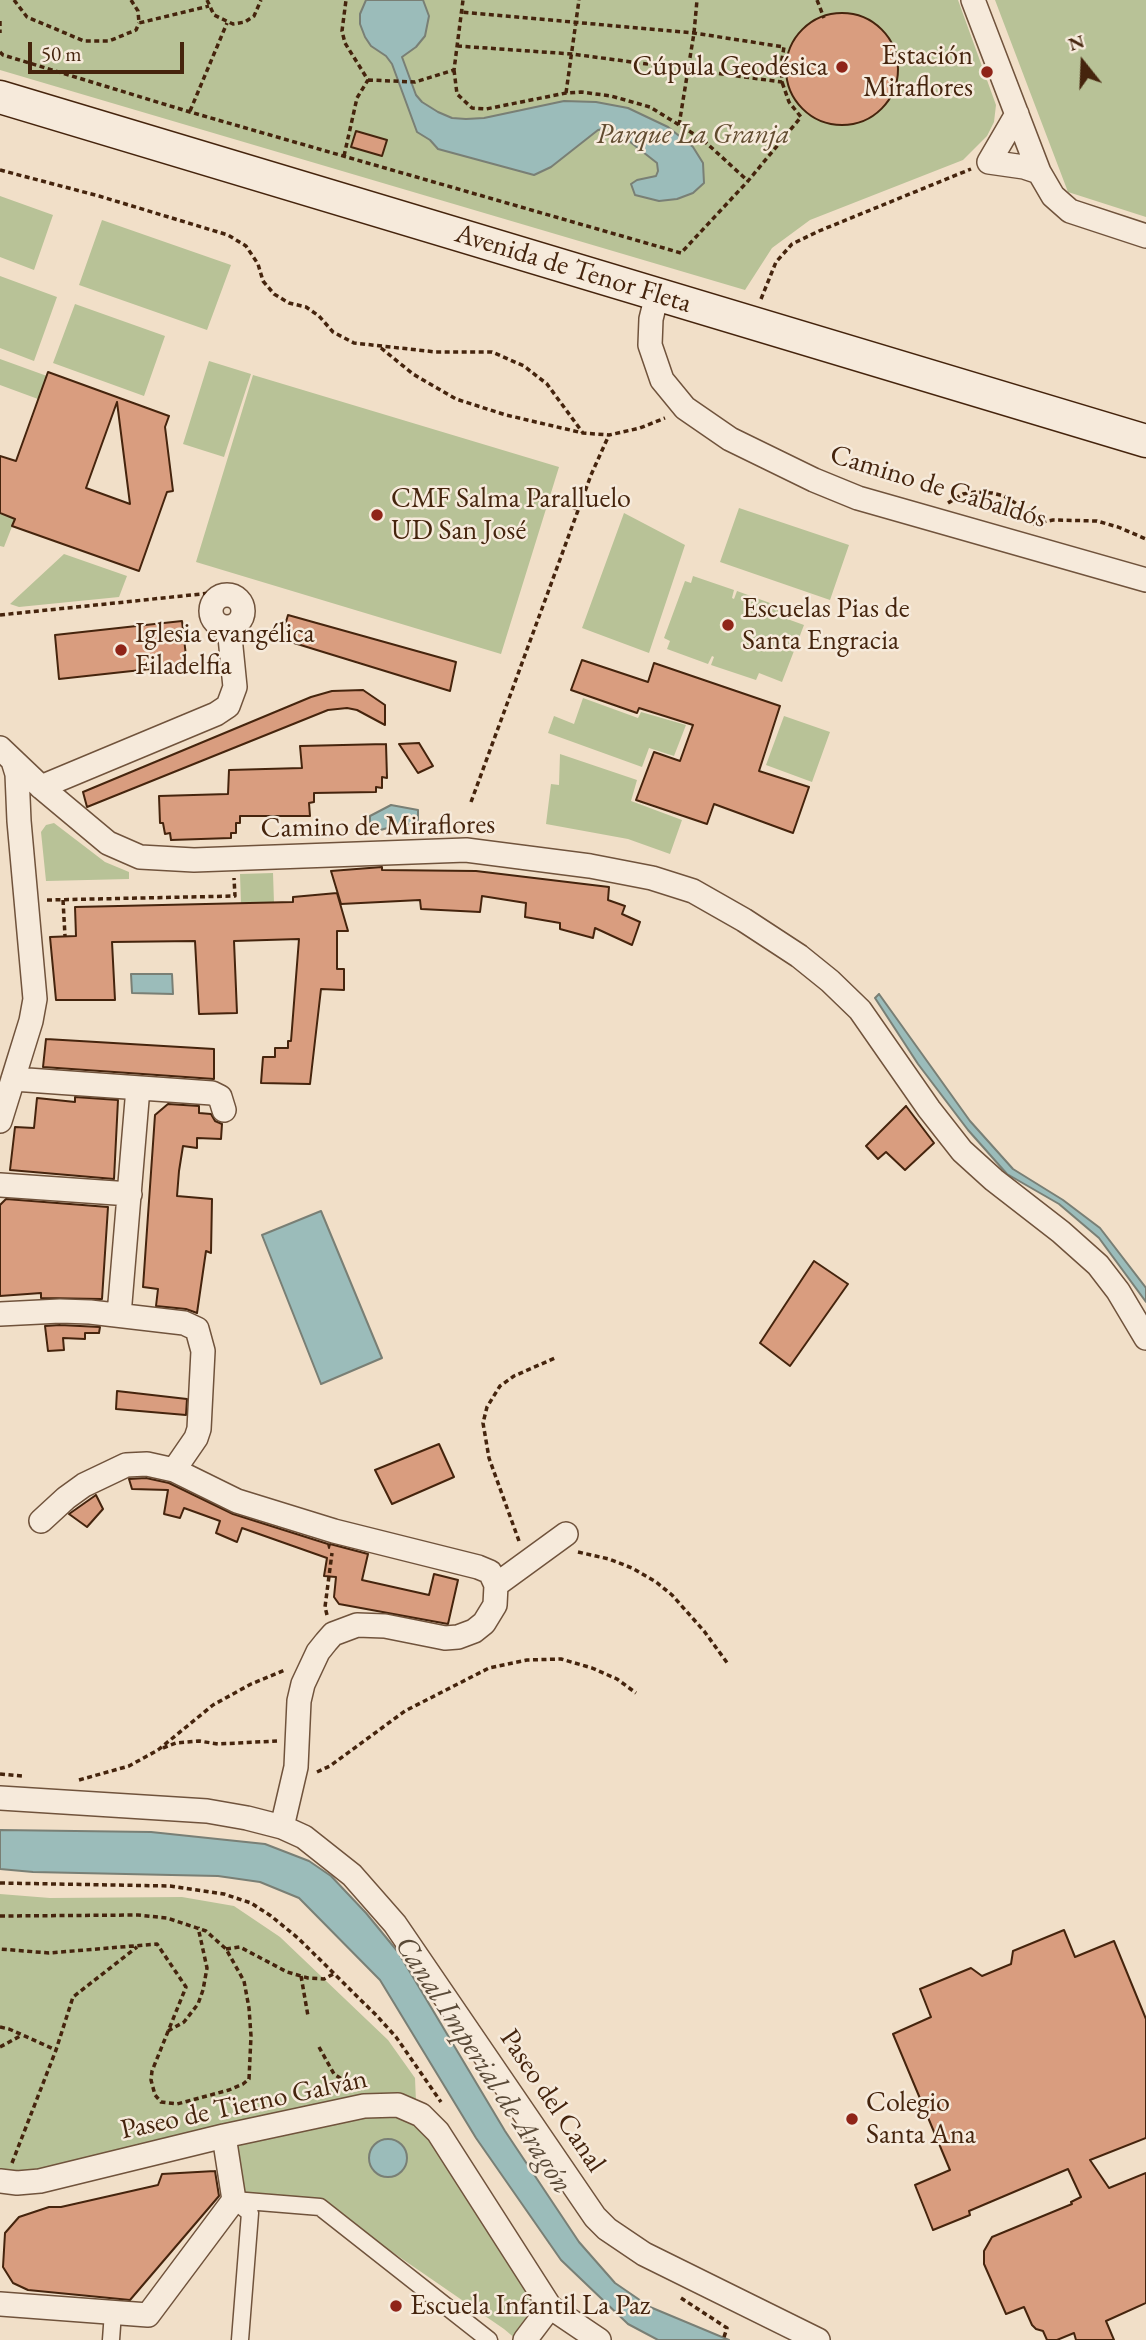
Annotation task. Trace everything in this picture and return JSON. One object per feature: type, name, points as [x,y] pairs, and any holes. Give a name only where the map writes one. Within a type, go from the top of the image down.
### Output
[{"type":"main road","name":"Avenida de Tenor Fleta","points":[[0,97],[1146,441]]},
{"type":"street","points":[[973,0],[1039,172],[1053,195],[1070,211],[1146,236]]},
{"type":"street","points":[[1017,114],[989,162],[1039,172]]},
{"type":"street","name":"Camino de Cabaldós","points":[[657,295],[649,330],[652,357],[662,380],[685,408],[730,439],[831,488],[858,498],[936,520],[1015,535],[1146,580]]},
{"type":"street","points":[[41,787],[216,714],[228,706],[236,687],[229,627]]},
{"type":"street","points":[[0,1121],[31,1021],[35,999],[17,774],[6,755]]},
{"type":"street","name":"Camino de Miraflores","points":[[6,755],[108,844],[140,857],[233,858],[466,850],[590,866],[652,878],[693,891],[799,956],[860,1010],[929,1109],[962,1151],[1098,1265],[1146,1338]]},
{"type":"street","points":[[19,821],[35,808],[61,805]]},
{"type":"street","points":[[12,1079],[212,1093],[220,1097],[224,1110]]},
{"type":"street","points":[[119,1315],[138,1088]]},
{"type":"street","points":[[0,1185],[130,1194]]},
{"type":"street","points":[[0,1314],[60,1311],[119,1315],[192,1326],[200,1335],[203,1351],[199,1429],[196,1438],[174,1470]]},
{"type":"street","points":[[41,1521],[66,1498],[114,1469],[126,1465],[147,1464],[174,1470],[237,1501],[334,1531],[490,1572],[496,1586],[495,1605],[490,1615],[474,1632],[445,1638],[357,1625],[333,1634],[312,1662],[303,1684],[292,1782],[282,1827]]},
{"type":"street","points":[[496,1586],[557,1540]]},
{"type":"street","name":"Paseo del Canal","points":[[0,1798],[207,1811],[282,1827],[304,1837],[332,1856],[352,1875],[395,1924],[595,2217],[607,2229],[653,2259],[818,2340]]},
{"type":"street","name":"Paseo de Tierno Galván","points":[[5,2174],[17,2183],[52,2178],[224,2136],[374,2104],[398,2105],[421,2115],[438,2133],[550,2307],[598,2340]]},
{"type":"street","points":[[224,2136],[234,2200],[250,2213],[240,2340]]},
{"type":"street","points":[[0,2304],[148,2315],[234,2200]]},
{"type":"street","points":[[234,2200],[320,2207],[489,2340]]},
{"type":"street","points":[[525,2340],[550,2307]]},
{"type":"street","points":[[111,2340],[113,2312]]},
{"type":"path","points":[[14,0],[27,17],[84,41],[109,41],[136,30],[139,23],[138,11],[131,0]]},
{"type":"path","points":[[207,0],[214,15],[227,23],[239,24],[257,13],[261,0]]},
{"type":"path","points":[[346,0],[342,31],[345,43],[368,80]]},
{"type":"path","points":[[463,0],[454,70],[457,94],[467,106],[486,109],[566,93],[629,100],[650,107],[702,139],[748,181]]},
{"type":"path","points":[[566,93],[579,0]]},
{"type":"path","points":[[680,125],[697,0]]},
{"type":"path","points":[[817,0],[824,18]]},
{"type":"path","points":[[139,23],[209,6]]},
{"type":"path","points":[[0,52],[190,112],[681,253],[748,181],[801,117],[789,102],[782,82],[784,47],[694,33],[461,12]]},
{"type":"path","points":[[0,21],[0,33]]},
{"type":"path","points":[[190,112],[227,23]]},
{"type":"path","points":[[457,47],[572,54],[782,82]]},
{"type":"path","points":[[368,80],[415,82],[454,70]]},
{"type":"path","points":[[344,156],[357,98],[368,80]]},
{"type":"path","points":[[764,289],[776,262],[804,237],[989,162]]},
{"type":"path","points":[[0,170],[99,196],[228,235],[246,246],[258,264],[263,281],[274,294],[289,303],[306,307],[342,338],[354,343],[436,352],[492,352],[524,366],[547,384],[583,433]]},
{"type":"path","points":[[379,346],[413,374],[456,399],[506,415],[583,433],[609,435],[640,428],[685,408]]},
{"type":"path","points":[[471,802],[578,510],[609,435]]},
{"type":"path","points":[[936,520],[942,507],[963,494],[992,493],[1004,496],[1020,506],[1023,515],[1015,535]]},
{"type":"path","points":[[564,503],[578,510]]},
{"type":"path","points":[[1015,535],[1034,523],[1072,519],[1118,527],[1146,539]]},
{"type":"path","points":[[0,615],[211,593]]},
{"type":"path","points":[[65,936],[63,900],[235,896],[233,858]]},
{"type":"path","points":[[527,1563],[489,1458],[483,1423],[487,1407],[500,1386],[555,1359]]},
{"type":"path","points":[[333,1634],[325,1607],[334,1531]]},
{"type":"path","points":[[557,1540],[632,1568],[656,1582],[672,1595],[704,1631],[728,1664]]},
{"type":"path","points":[[292,1782],[330,1766],[405,1711],[489,1668],[527,1660],[561,1659],[617,1679],[636,1693]]},
{"type":"path","points":[[79,1780],[129,1766],[158,1749],[213,1705],[251,1684],[312,1662]]},
{"type":"path","points":[[158,1749],[176,1743],[199,1741],[218,1744],[279,1741],[297,1743]]},
{"type":"path","name":"Paseo de Tierno Galván","points":[[0,1884],[170,1886],[224,1894],[251,1903],[271,1916],[335,1973],[396,2037],[446,2110]]},
{"type":"path","points":[[0,1916],[167,1918],[198,1927],[214,1936],[226,1949],[244,1981],[249,2008],[252,2059],[249,2079],[229,2090],[177,2104],[161,2102],[155,2095],[151,2080],[152,2071],[186,1987],[157,1944],[49,1953],[0,1949]]},
{"type":"path","points":[[168,2031],[184,2022],[198,2004],[203,1990],[206,1968],[198,1927]]},
{"type":"path","points":[[5,2174],[56,2050],[73,1997],[139,1945]]},
{"type":"path","points":[[226,1949],[240,1947],[252,1951],[287,1972],[301,1976],[324,1979],[335,1973]]},
{"type":"path","points":[[301,1976],[308,2016]]},
{"type":"path","points":[[0,2027],[56,2050]]},
{"type":"path","points":[[0,2047],[22,2035]]},
{"type":"path","points":[[319,2047],[334,2074],[346,2082],[367,2085]]},
{"type":"path","points":[[723,2340],[727,2328]]},
{"type":"green space","name":"Parque La Granja","points":[[0,0],[958,0],[996,105],[994,122],[987,136],[963,160],[810,220],[772,248],[745,290],[0,70]]},
{"type":"green space","points":[[995,0],[1146,0],[1146,217],[1068,192]]},
{"type":"green space","points":[[0,196],[53,215],[34,270],[0,257]]},
{"type":"green space","points":[[102,220],[231,265],[207,330],[79,285]]},
{"type":"green space","points":[[0,276],[57,297],[34,361],[0,348]]},
{"type":"green space","points":[[75,304],[165,336],[144,396],[53,363]]},
{"type":"green space","points":[[0,359],[47,376],[38,399],[0,385]]},
{"type":"green space","points":[[209,361],[251,374],[224,457],[183,444]]},
{"type":"green space","name":"CMF Salma Paralluelo UD San José","points":[[253,375],[559,467],[501,654],[196,562]]},
{"type":"green space","points":[[739,508],[849,545],[830,600],[720,562]]},
{"type":"green space","points":[[0,513],[15,519],[4,547],[0,546]]},
{"type":"green space","points":[[624,513],[685,545],[649,653],[582,628]]},
{"type":"green space","points":[[64,554],[127,576],[119,597],[19,607],[10,604]]},
{"type":"green space","points":[[693,576],[734,590],[734,599],[737,591],[781,607],[779,616],[804,625],[782,682],[759,673],[756,680],[711,665],[712,656],[708,664],[667,649],[670,641],[664,638],[685,581],[691,583]]},
{"type":"green space","points":[[583,698],[638,718],[641,712],[686,725],[674,756],[649,748],[642,767],[548,733],[554,716],[574,724]]},
{"type":"green space","points":[[784,716],[830,732],[812,782],[766,765]]},
{"type":"green space","points":[[560,754],[637,780],[631,801],[682,820],[670,854],[628,839],[546,824],[551,784],[559,785]]},
{"type":"green space","points":[[54,823],[105,862],[129,872],[129,879],[46,881],[41,832],[46,825]]},
{"type":"green space","points":[[273,873],[274,903],[241,904],[240,874]]},
{"type":"green space","points":[[0,1894],[50,1898],[182,1897],[234,1906],[280,1937],[388,2040],[415,2078],[416,2102],[45,2172],[0,2171]]},
{"type":"green space","points":[[409,2109],[550,2307],[517,2340],[321,2203],[239,2196],[232,2134]]},
{"type":"water","points":[[366,0],[423,0],[429,16],[425,36],[402,57],[416,95],[438,112],[452,118],[484,118],[564,101],[596,102],[628,108],[668,127],[693,147],[703,163],[704,183],[693,193],[677,199],[659,201],[635,195],[631,184],[656,176],[657,163],[611,127],[598,130],[551,167],[534,175],[438,149],[417,132],[392,64],[386,56],[371,46],[365,37],[360,24],[360,14]]},
{"type":"water","points":[[391,805],[418,810],[418,820],[413,825],[405,823],[377,831],[370,823],[370,816]]},
{"type":"water","points":[[131,974],[172,974],[173,994],[132,993]]},
{"type":"water","points":[[879,994],[970,1121],[1013,1169],[1063,1200],[1100,1228],[1146,1288],[1146,1302],[1099,1238],[1059,1204],[1007,1174],[968,1130],[918,1064],[875,998]]},
{"type":"water","points":[[321,1211],[382,1358],[321,1384],[262,1235]]},
{"type":"water","name":"Canal Imperial de Aragón","points":[[0,1830],[151,1832],[265,1844],[309,1861],[331,1876],[398,1952],[505,2131],[579,2242],[615,2283],[650,2307],[729,2340],[658,2340],[628,2324],[561,2260],[476,2138],[380,1980],[299,1898],[260,1882],[218,1876],[0,1869]]},
{"type":"water","points":[[388,2139],[401,2145],[407,2158],[401,2171],[388,2177],[375,2171],[369,2158],[375,2145]]},
{"type":"building","name":"Cúpula Geodésica","points":[[842,13],[863,18],[881,30],[893,48],[898,69],[893,90],[881,108],[863,120],[842,125],[821,120],[803,108],[791,90],[786,69],[791,48],[803,30],[821,18]]},
{"type":"building","points":[[356,131],[387,140],[382,156],[351,147]]},
{"type":"building","points":[[48,372],[169,416],[165,427],[173,491],[167,492],[139,571],[12,526],[15,519],[0,513],[0,456],[16,461]],"holes":[[[117,402],[130,504],[86,488]]]},
{"type":"building","points":[[288,615],[456,662],[450,691],[281,639]]},
{"type":"building","name":"Iglesia evangélica Filadelfia","points":[[182,621],[187,665],[59,679],[55,635]]},
{"type":"building","points":[[582,660],[648,682],[654,663],[780,706],[759,771],[809,787],[793,833],[714,804],[707,824],[636,800],[654,752],[680,761],[693,725],[639,708],[637,713],[571,690]]},
{"type":"building","points":[[363,690],[385,705],[385,725],[357,710],[328,710],[87,807],[83,792],[311,697],[332,691]]},
{"type":"building","points":[[419,743],[433,766],[418,773],[399,744]]},
{"type":"building","points":[[386,744],[387,778],[382,777],[382,788],[376,787],[376,792],[314,793],[314,802],[309,803],[310,816],[240,816],[240,823],[236,823],[236,833],[231,833],[231,838],[171,840],[170,833],[165,834],[163,823],[160,823],[159,796],[228,794],[229,770],[302,768],[300,746]]},
{"type":"building","points":[[382,867],[382,870],[476,871],[609,887],[608,900],[625,906],[622,914],[640,922],[632,945],[595,928],[593,938],[560,929],[560,923],[525,917],[526,903],[482,896],[480,912],[421,909],[420,900],[341,904],[331,871]]},
{"type":"building","points":[[337,893],[348,931],[337,931],[337,969],[344,969],[344,990],[321,989],[310,1084],[261,1083],[263,1057],[275,1057],[275,1048],[288,1048],[288,1041],[291,1041],[299,939],[234,941],[237,1013],[199,1014],[195,941],[112,942],[115,1000],[56,1000],[50,937],[76,936],[75,907],[293,902],[293,897]]},
{"type":"building","points":[[46,1039],[214,1049],[214,1079],[43,1067]]},
{"type":"building","points":[[75,1097],[118,1100],[114,1179],[10,1170],[15,1127],[34,1128],[37,1098],[75,1102]]},
{"type":"building","points":[[168,1104],[199,1106],[199,1113],[211,1114],[215,1121],[222,1124],[221,1139],[197,1138],[197,1148],[183,1146],[179,1171],[177,1196],[212,1199],[211,1253],[206,1251],[197,1313],[156,1306],[158,1289],[143,1287],[155,1115]]},
{"type":"building","points":[[906,1106],[934,1143],[905,1170],[886,1152],[878,1159],[866,1146]]},
{"type":"building","points":[[6,1199],[108,1207],[102,1299],[41,1298],[41,1293],[0,1296],[0,1205]]},
{"type":"building","points":[[814,1261],[848,1284],[790,1366],[760,1343]]},
{"type":"building","points":[[45,1326],[100,1327],[99,1333],[85,1333],[85,1339],[63,1338],[64,1350],[48,1351]]},
{"type":"building","points":[[117,1391],[187,1399],[186,1415],[116,1409]]},
{"type":"building","points":[[439,1444],[454,1477],[392,1504],[375,1470]]},
{"type":"building","points":[[146,1478],[169,1483],[233,1514],[328,1544],[329,1548],[330,1544],[368,1554],[362,1580],[429,1595],[434,1574],[458,1580],[448,1624],[339,1604],[334,1597],[336,1577],[324,1576],[327,1558],[242,1528],[237,1542],[216,1533],[220,1521],[184,1508],[180,1518],[164,1514],[168,1490],[132,1489],[129,1479]]},
{"type":"building","points":[[96,1495],[103,1509],[87,1527],[69,1514]]},
{"type":"building","points":[[1064,1930],[1075,1957],[1114,1941],[1146,2019],[1146,2138],[1090,2160],[1109,2188],[1146,2173],[1146,2303],[1106,2321],[1114,2340],[1076,2340],[1074,2333],[1057,2340],[1047,2340],[1043,2331],[1032,2325],[1024,2307],[1006,2314],[984,2264],[984,2251],[992,2237],[1072,2204],[1071,2202],[1081,2197],[1068,2169],[969,2211],[970,2215],[933,2230],[915,2185],[950,2170],[893,2034],[931,2017],[920,1989],[971,1968],[982,1976],[1011,1964],[1013,1951]]},
{"type":"building","points":[[215,2171],[219,2196],[130,2300],[28,2290],[13,2283],[3,2267],[5,2233],[19,2217],[49,2207],[61,2207],[158,2185],[162,2174]]},
{"type":"place","name":"Cúpula Geodésica","points":[[842,67]]},
{"type":"place","name":"Estación Miraflores","points":[[987,72]]},
{"type":"place","name":"CMF Salma Paralluelo UD San José","points":[[377,515]]},
{"type":"place","name":"Escuelas Pias de Santa Engracia","points":[[728,625]]},
{"type":"place","name":"Iglesia evangélica Filadelfia","points":[[121,650]]},
{"type":"place","name":"Colegio Santa Ana","points":[[852,2119]]},
{"type":"place","name":"Escuela Infantil La Paz","points":[[396,2306]]}]
